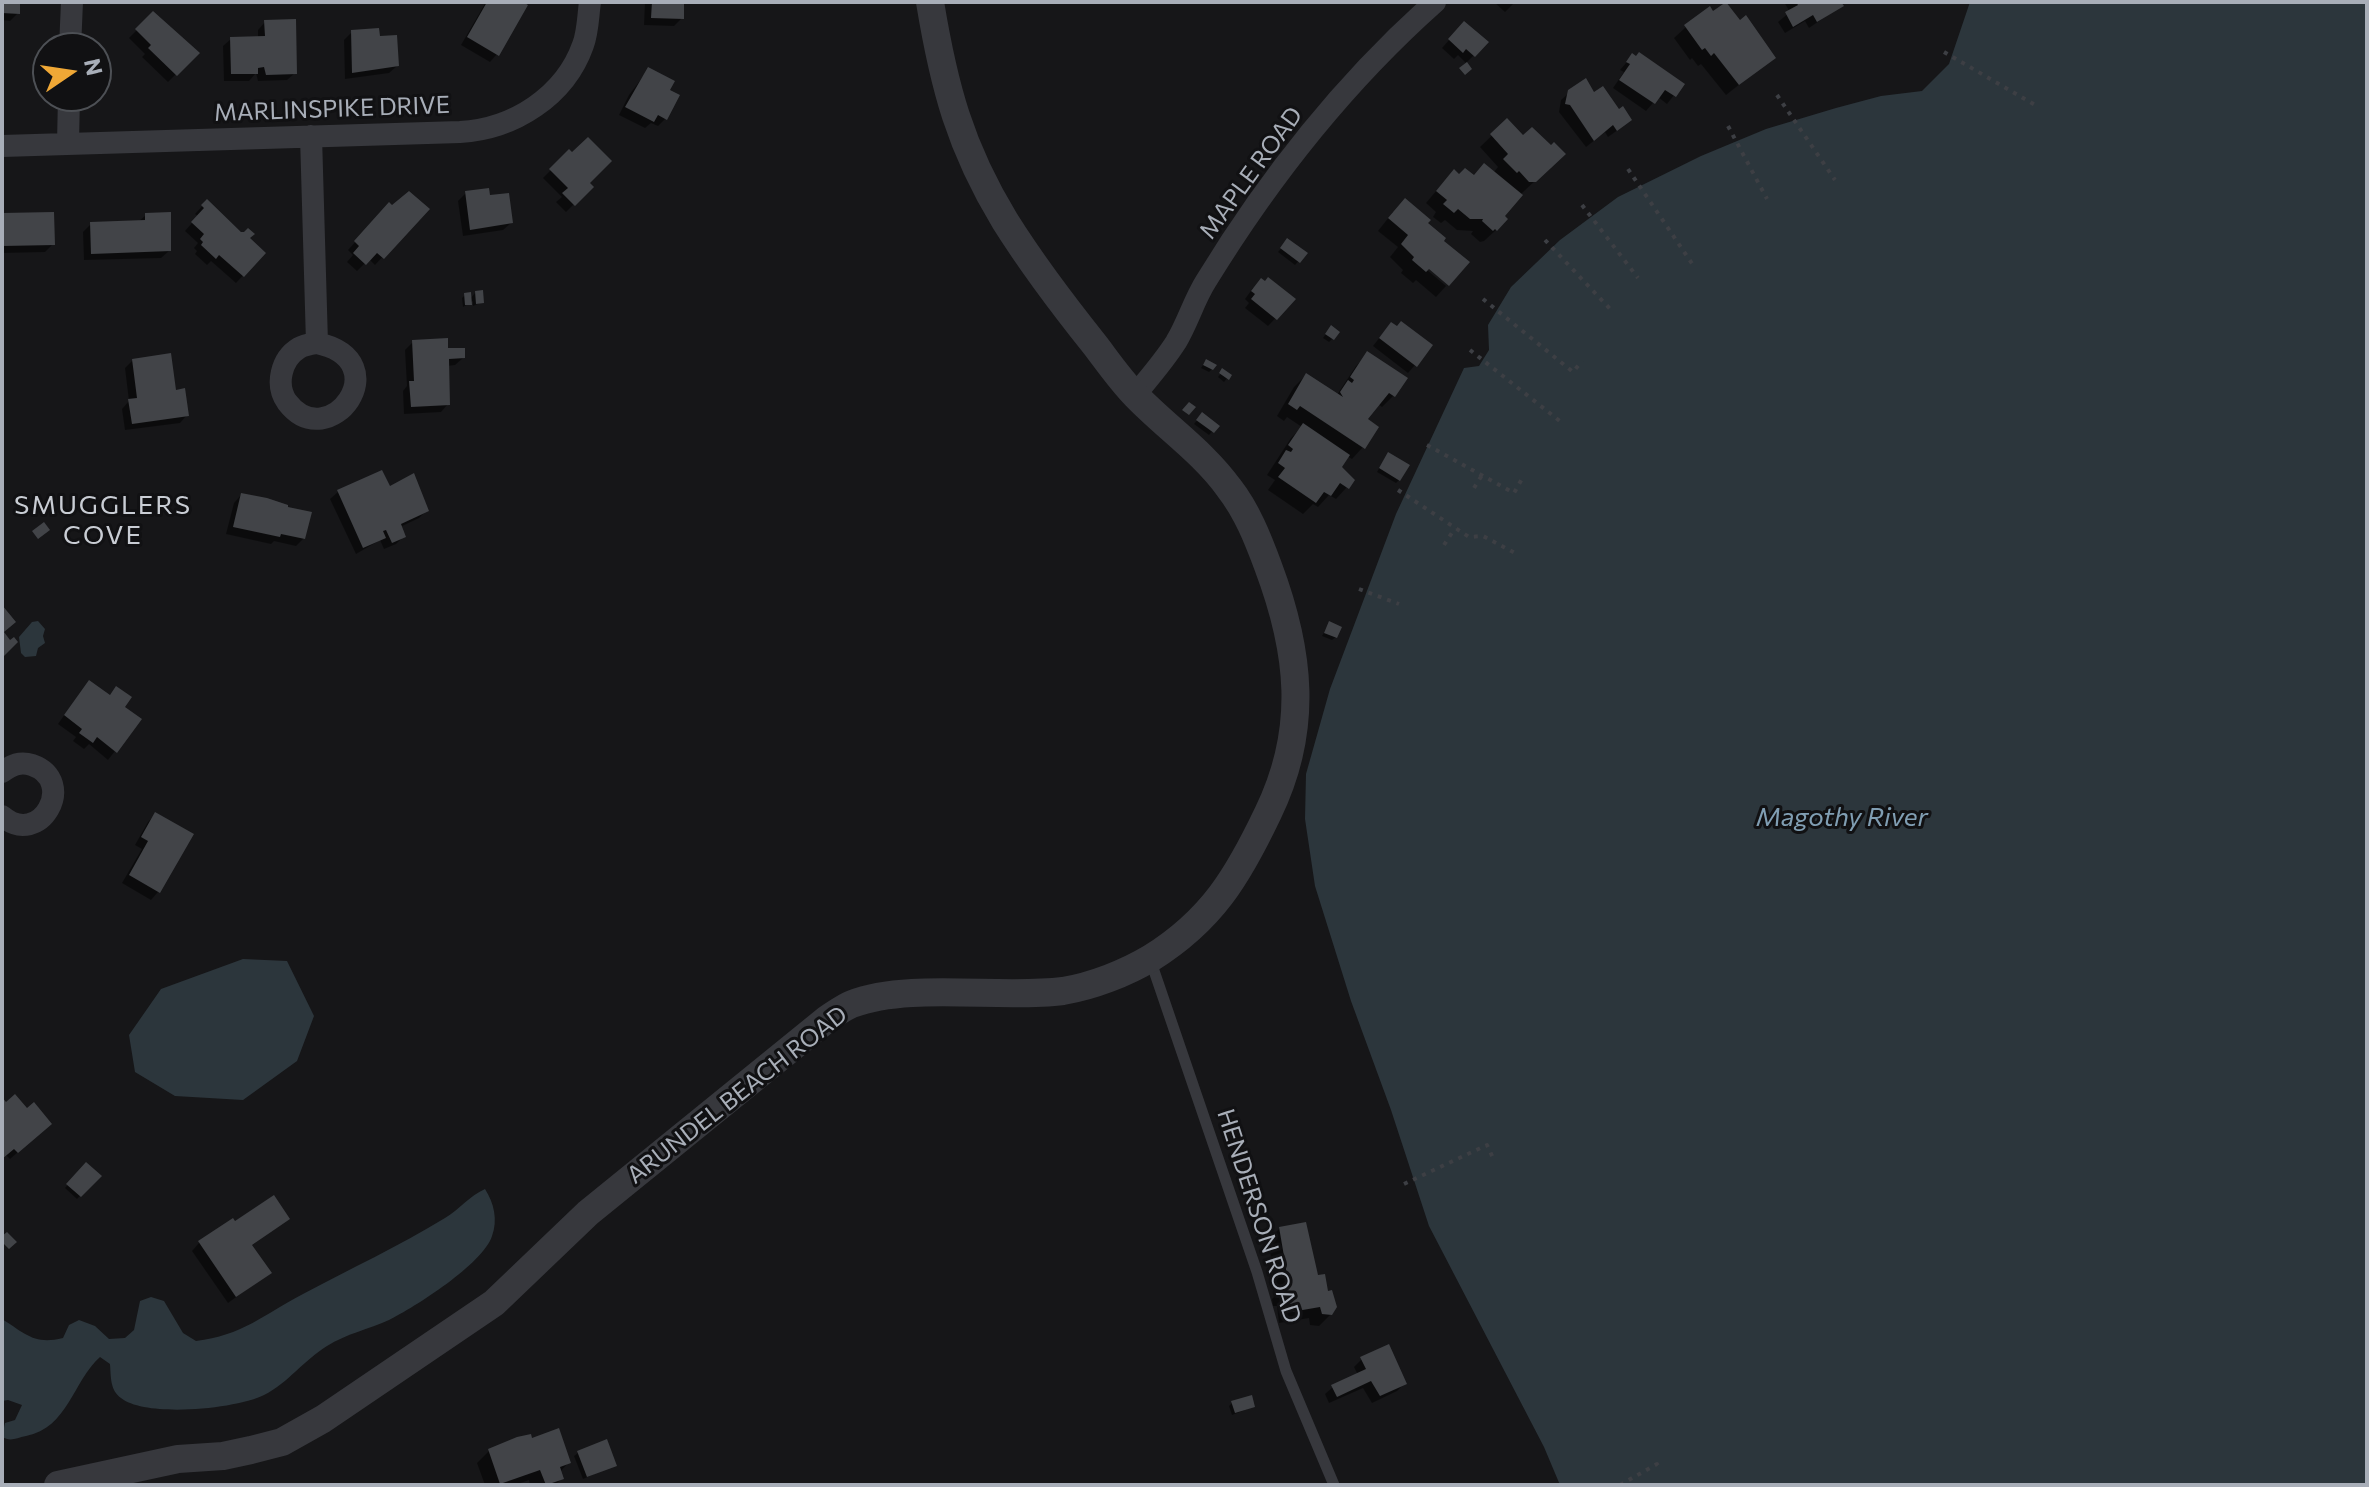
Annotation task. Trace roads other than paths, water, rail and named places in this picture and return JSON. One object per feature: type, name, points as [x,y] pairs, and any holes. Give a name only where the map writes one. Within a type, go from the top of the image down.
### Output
[{"type":"street","points":[[71,32],[72,2]]},
{"type":"street","name":"MARLINSPIKE DRIVE","points":[[2,146],[466,131],[500,125],[527,113],[551,95],[572,70],[585,42],[590,2]]},
{"type":"street","name":"ARUNDEL BEACH ROAD","points":[[58,1485],[178,1459],[223,1456],[282,1442],[323,1419],[494,1303],[588,1213],[827,1019],[852,1004],[886,996],[1065,990],[1111,978],[1150,959],[1192,930],[1226,891],[1252,847],[1274,802],[1288,759],[1296,719],[1297,682],[1293,646],[1278,595],[1248,519],[1231,490],[1203,457],[1135,395],[1067,310],[1006,222],[981,178],[957,125],[940,62],[930,2]]},
{"type":"street","name":"MAPLE ROAD","points":[[1135,395],[1176,342],[1205,283],[1282,167],[1331,107],[1435,2]]},
{"type":"street","points":[[68,143],[69,112]]},
{"type":"street","points":[[311,136],[317,343]]},
{"type":"street","points":[[2,772],[13,765],[25,763],[39,768],[48,775],[53,803],[46,815],[33,823],[20,825],[2,816]]},
{"type":"lane","name":"HENDERSON ROAD","points":[[1150,959],[1257,1272],[1286,1371],[1334,1485]]},
{"type":"water","name":"Magothy River","points":[[1970,2],[2367,2],[2367,1485],[1560,1485],[1544,1447],[1429,1226],[1351,1001],[1315,886],[1305,819],[1306,774],[1330,689],[1396,514],[1464,368],[1479,366],[1489,350],[1488,325],[1511,287],[1560,240],[1618,197],[1701,156],[1766,129],[1836,108],[1881,96],[1922,91],[1949,64]]},
{"type":"water","points":[[38,621],[45,629],[45,643],[38,648],[36,656],[25,657],[21,653],[19,637],[32,622]]},
{"type":"water","points":[[243,959],[287,961],[314,1016],[297,1061],[243,1100],[175,1096],[135,1072],[129,1035],[161,989]]},
{"type":"water","points":[[485,1189],[493,1206],[495,1224],[492,1236],[476,1259],[447,1284],[401,1314],[327,1346],[264,1395],[213,1407],[150,1408],[121,1398],[112,1383],[110,1364],[100,1357],[51,1424],[26,1436],[2,1437],[5,1423],[15,1420],[22,1405],[2,1401],[2,1319],[37,1339],[63,1338],[69,1325],[79,1320],[95,1326],[109,1339],[125,1338],[134,1330],[140,1301],[151,1297],[164,1301],[183,1333],[196,1341],[212,1338],[252,1323],[410,1238]]},
{"type":"district","name":"SMUGGLERS COVE","points":[[103,520]]}]
